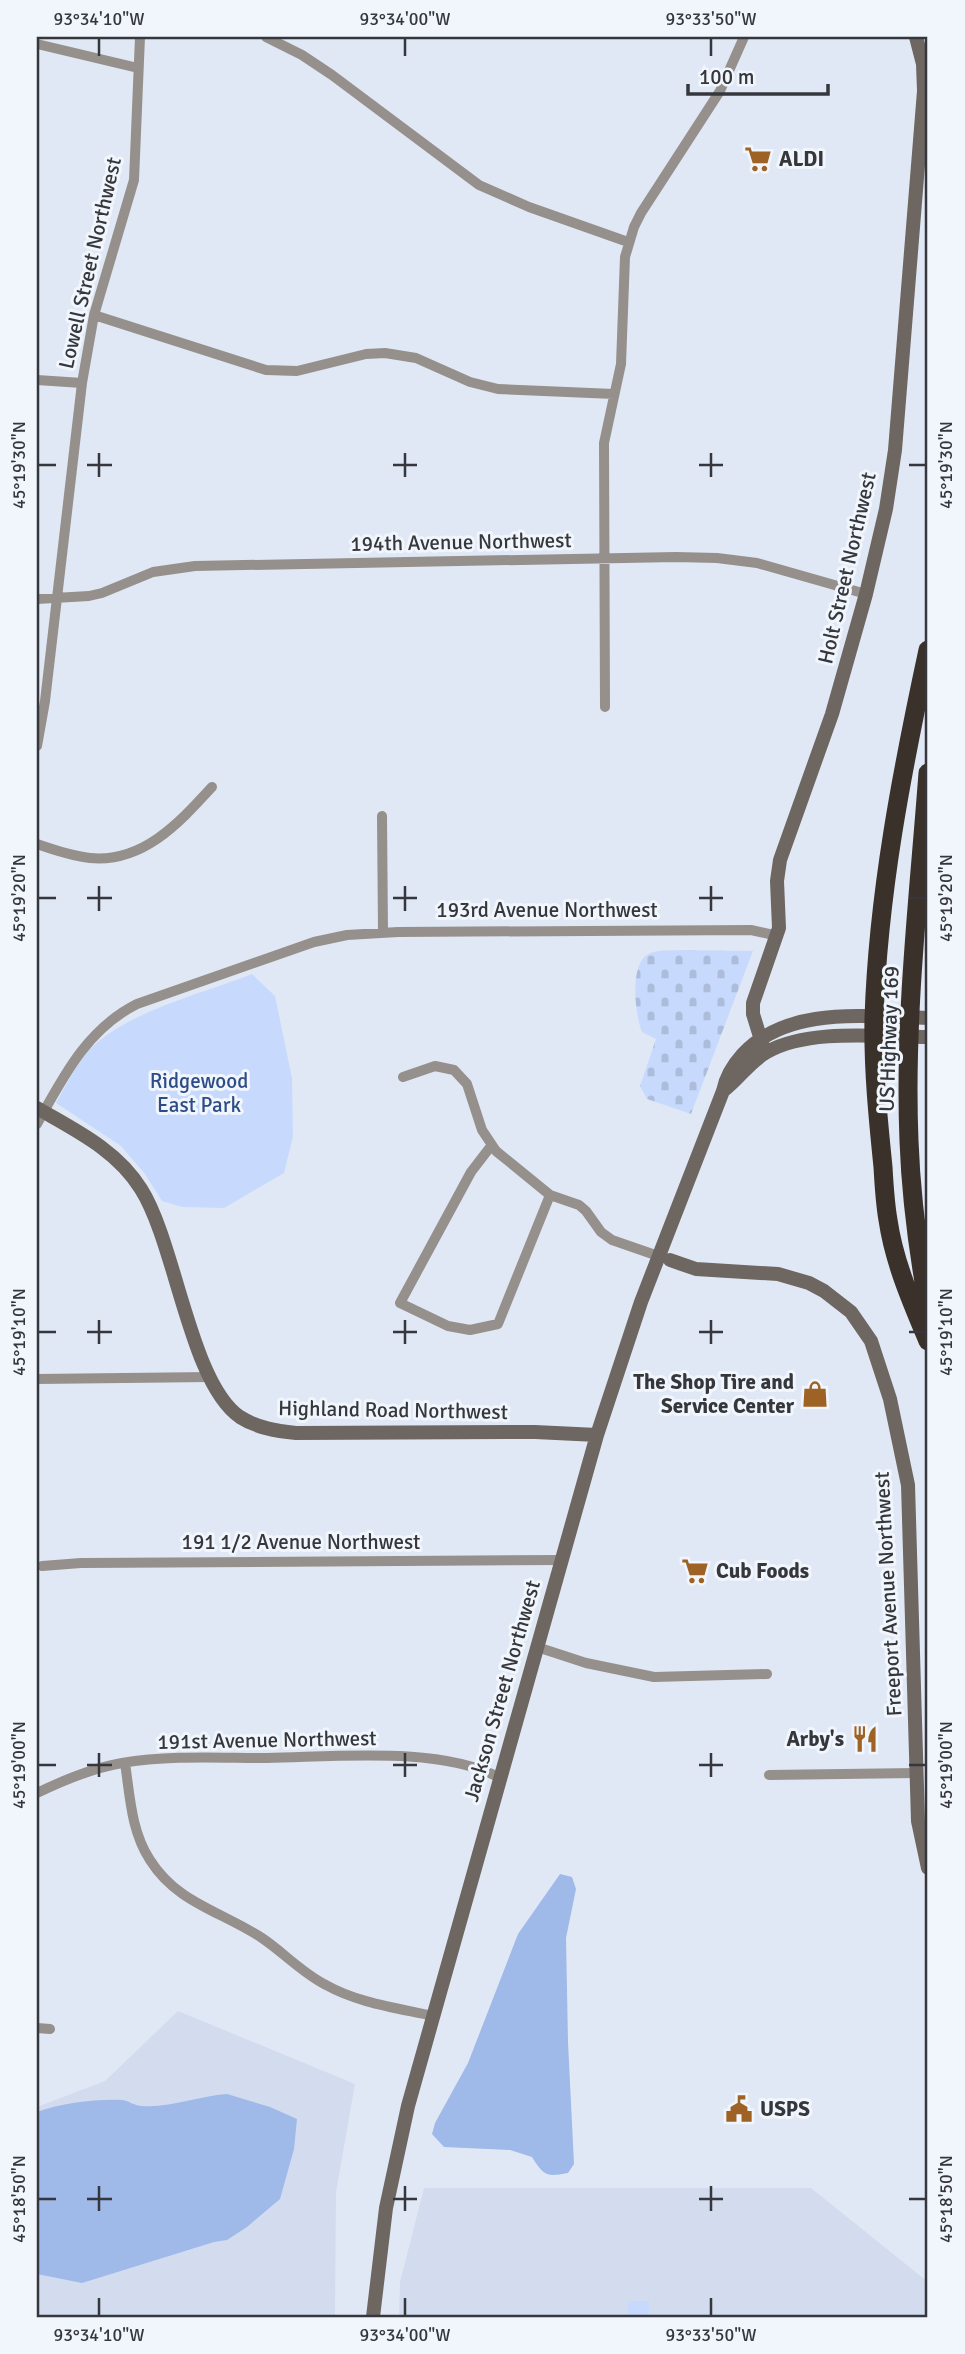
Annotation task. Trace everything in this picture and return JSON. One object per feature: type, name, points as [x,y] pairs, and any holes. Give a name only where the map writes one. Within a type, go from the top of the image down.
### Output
[{"type":"highway","points":[[928,650],[907,748],[888,862],[874,1027],[878,1114],[888,1221],[906,1286],[928,1341]]},
{"type":"highway","name":"US Highway 169","points":[[928,773],[908,1071],[911,1181],[928,1305]]},
{"type":"street","name":"Lowell Street Northwest","points":[[37,746],[46,701],[82,383],[94,315],[134,180],[140,37]]},
{"type":"street","points":[[266,37],[325,69],[479,185],[529,207],[628,242]]},
{"type":"street","points":[[605,707],[604,443],[622,347],[623,272],[628,242],[647,203],[720,91],[744,37]]},
{"type":"street","name":"Holt Street Northwest","points":[[763,1046],[753,1014],[753,1003],[778,936],[780,860],[832,714],[866,594],[886,509],[895,450],[924,91],[923,64],[916,37]]},
{"type":"street","points":[[37,44],[138,68]]},
{"type":"street","points":[[94,315],[266,370],[297,371],[366,354],[385,353],[416,358],[484,386],[513,390],[614,394]]},
{"type":"street","points":[[37,380],[82,383]]},
{"type":"street","name":"194th Avenue Northwest","points":[[37,599],[77,598],[102,593],[153,572],[188,566],[697,557],[757,563],[866,594]]},
{"type":"street","points":[[37,844],[88,858],[117,858],[153,842],[174,827],[212,787]]},
{"type":"street","points":[[382,817],[383,932]]},
{"type":"street","name":"193rd Avenue Northwest","points":[[39,1115],[88,1041],[123,1011],[314,942],[347,935],[383,932],[751,930],[778,936]]},
{"type":"street","name":"Jackson Street Northwest","points":[[373,2317],[386,2208],[396,2157],[561,1560],[622,1355],[664,1258],[725,1080],[733,1065],[763,1046],[780,1029],[802,1021],[830,1017],[906,1037],[928,1037]]},
{"type":"street","name":"Jackson Street Northwest","points":[[874,1027],[906,1018],[928,1018]]},
{"type":"street","points":[[402,1077],[435,1066],[454,1070],[467,1084],[482,1130],[491,1146],[550,1195],[579,1205],[612,1240],[664,1258]]},
{"type":"street","name":"Highland Road Northwest","points":[[39,1115],[106,1150],[121,1163],[142,1190],[157,1222],[210,1377],[220,1396],[240,1417],[253,1424],[280,1431],[358,1434],[535,1432],[597,1435]]},
{"type":"street","points":[[491,1146],[471,1172],[400,1303],[448,1326],[470,1330],[498,1324],[550,1195]]},
{"type":"street","name":"Freeport Avenue Northwest","points":[[664,1258],[696,1269],[778,1274],[809,1283],[824,1291],[850,1312],[871,1341],[890,1399],[908,1485],[916,1773],[919,1827],[928,1868]]},
{"type":"street","points":[[37,1379],[210,1377]]},
{"type":"street","name":"191 1/2 Avenue Northwest","points":[[42,1566],[81,1563],[561,1560]]},
{"type":"street","points":[[537,1647],[586,1663],[654,1677],[767,1674]]},
{"type":"street","name":"191st Avenue Northwest","points":[[37,1794],[74,1777],[125,1762],[174,1758],[418,1758],[470,1766],[500,1778]]},
{"type":"street","points":[[125,1762],[134,1823],[142,1848],[159,1873],[179,1893],[257,1935],[324,1984],[354,1997],[433,2016]]},
{"type":"street","points":[[769,1775],[916,1773]]},
{"type":"street","points":[[37,2028],[50,2029]]},
{"type":"shaded area","points":[[560,1874],[572,1877],[576,1889],[566,1938],[574,2164],[568,2173],[555,2175],[546,2174],[532,2157],[510,2150],[444,2147],[432,2134],[435,2123],[468,2063],[518,1934]]},
{"type":"shaded area","points":[[178,2011],[355,2084],[336,2192],[335,2317],[37,2317],[37,2107],[105,2081]]},
{"type":"shaded area","points":[[227,2094],[270,2107],[297,2119],[294,2149],[280,2199],[227,2240],[82,2283],[37,2274],[37,2112],[90,2101],[122,2100],[139,2106],[153,2106]]},
{"type":"shaded area","points":[[424,2188],[811,2188],[928,2282],[928,2317],[399,2317],[400,2282]]},
{"type":"green space","points":[[753,951],[691,1114],[647,1099],[640,1086],[656,1039],[642,1032],[639,1024],[635,991],[638,968],[642,960],[652,952]]},
{"type":"green space","name":"Ridgewood East Park","points":[[252,974],[275,996],[292,1078],[293,1137],[284,1173],[224,1208],[182,1207],[162,1201],[145,1174],[121,1146],[56,1103],[86,1054],[115,1029],[153,1010]]},
{"type":"green space","points":[[628,2301],[649,2301],[649,2317],[628,2317]]},
{"type":"place","name":"ALDI","points":[[758,159]]},
{"type":"place","name":"The Shop Tire and Service Center","points":[[815,1394]]},
{"type":"place","name":"Cub Foods","points":[[695,1571]]},
{"type":"place","name":"Arby's","points":[[865,1739]]},
{"type":"place","name":"USPS","points":[[739,2109]]}]
